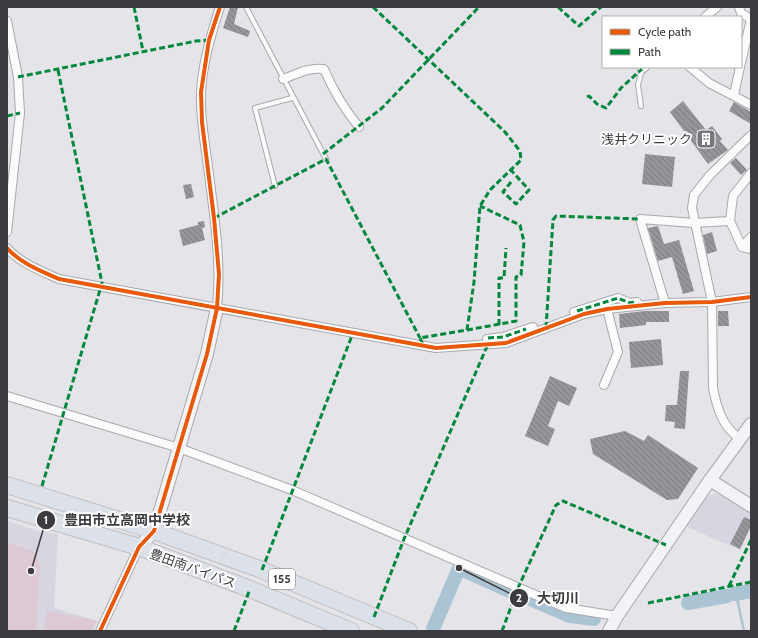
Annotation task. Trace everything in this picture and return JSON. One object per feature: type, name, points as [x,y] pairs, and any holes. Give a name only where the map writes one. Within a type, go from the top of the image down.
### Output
[{"type":"highway","name":"豊田南バイパス","points":[[7,485],[31,492],[147,539],[162,547],[222,570],[250,589],[351,631]]},
{"type":"highway","name":"豊田南バイパス","points":[[7,508],[147,539],[262,570],[409,631]]},
{"type":"street","points":[[100,631],[147,539],[179,448],[207,354],[217,305],[219,274],[214,218],[202,122],[201,92],[210,40],[220,7]]},
{"type":"street","points":[[706,16],[717,7]]},
{"type":"street","points":[[740,7],[742,13],[751,19],[742,59]]},
{"type":"street","points":[[7,21],[18,77],[20,113],[7,232]]},
{"type":"street","points":[[283,79],[306,70],[316,68],[324,69],[332,88],[346,112],[359,127]]},
{"type":"street","points":[[691,68],[709,83],[751,105]]},
{"type":"street","points":[[734,95],[740,68]]},
{"type":"street","points":[[739,438],[728,429],[716,402],[714,388],[712,302],[692,208],[694,195],[710,175],[751,135]]},
{"type":"street","points":[[751,173],[733,196],[730,221],[742,247],[751,250]]},
{"type":"street","points":[[665,301],[640,219],[694,223],[730,221]]},
{"type":"street","points":[[742,247],[751,237]]},
{"type":"street","points":[[7,243],[14,249],[9,251]]},
{"type":"street","points":[[9,251],[39,270],[59,279],[431,343],[463,342],[503,337],[590,306],[618,298],[630,303],[665,301],[712,302],[751,297]]},
{"type":"street","points":[[217,305],[436,348],[506,343],[584,314],[607,309],[665,301]]},
{"type":"street","points":[[604,385],[618,352],[607,309]]},
{"type":"street","points":[[7,396],[179,448],[292,490],[566,608],[617,616]]},
{"type":"street","points":[[609,631],[617,616],[710,480],[739,438],[751,424]]},
{"type":"street","points":[[710,480],[751,506]]},
{"type":"lane","points":[[246,7],[292,98],[326,159]]},
{"type":"lane","points":[[641,106],[638,85],[644,68]]},
{"type":"lane","points":[[275,186],[255,108],[292,98]]},
{"type":"path","points":[[210,587],[225,553]]},
{"type":"shaded area","points":[[719,493],[751,512],[751,527],[740,550],[687,527],[704,500],[710,495]]},
{"type":"shaded area","points":[[7,521],[41,532],[58,534],[54,608],[98,621],[93,631],[7,631]]},
{"type":"shaded area","points":[[7,542],[33,551],[40,566],[36,631],[7,631]]},
{"type":"shaded area","points":[[47,611],[97,621],[91,631],[44,631]]},
{"type":"building","points":[[230,7],[238,7],[234,24],[250,31],[248,37],[223,28]]},
{"type":"building","name":"浅井クリニック","points":[[683,101],[706,130],[712,126],[722,139],[720,141],[728,150],[708,164],[670,112]]},
{"type":"building","points":[[734,102],[751,112],[751,124],[729,111]]},
{"type":"building","points":[[645,154],[675,157],[672,187],[642,184]]},
{"type":"building","points":[[736,158],[747,170],[741,175],[730,163]]},
{"type":"building","points":[[191,184],[194,197],[186,199],[183,185]]},
{"type":"building","points":[[204,221],[205,227],[202,228],[205,240],[183,246],[179,230],[198,225],[198,222]]},
{"type":"building","points":[[658,226],[664,244],[679,240],[694,291],[683,294],[672,257],[658,261],[648,228]]},
{"type":"building","points":[[712,232],[717,251],[707,254],[703,235]]},
{"type":"building","points":[[645,311],[669,311],[669,322],[646,322],[646,325],[620,328],[619,314]]},
{"type":"building","points":[[718,311],[728,311],[729,326],[718,326]]},
{"type":"building","points":[[661,339],[663,365],[631,368],[629,342]]},
{"type":"building","points":[[680,371],[689,371],[685,429],[674,428],[675,422],[665,421],[666,405],[677,405]]},
{"type":"building","points":[[550,376],[577,388],[569,406],[558,401],[548,426],[555,429],[548,446],[525,436]]},
{"type":"building","points":[[625,431],[644,441],[648,435],[698,468],[678,499],[667,500],[593,454],[590,439]]},
{"type":"building","points":[[744,517],[751,520],[751,526],[740,549],[730,544]]},
{"type":"waterway","points":[[433,629],[459,568],[512,592]]},
{"type":"waterway","points":[[735,594],[751,591]]},
{"type":"waterway","points":[[736,594],[744,631]]},
{"type":"waterway","points":[[521,595],[570,616],[594,619]]},
{"type":"waterway","points":[[688,603],[727,596]]},
{"type":"marked path","points":[[134,7],[143,51]]},
{"type":"marked path","points":[[373,7],[505,132],[520,151],[521,160],[490,190],[480,206],[474,282],[467,330],[420,338],[424,347]]},
{"type":"marked path","points":[[323,154],[382,108],[479,7]]},
{"type":"marked path","points":[[558,7],[579,26],[601,7]]},
{"type":"marked path","points":[[18,77],[196,41],[209,40]]},
{"type":"marked path","points":[[587,97],[589,96],[597,104],[606,108],[621,88],[642,69]]},
{"type":"marked path","points":[[42,486],[102,283],[58,70]]},
{"type":"marked path","points":[[7,116],[20,113]]},
{"type":"marked path","points":[[214,218],[326,159],[420,338]]},
{"type":"marked path","points":[[510,169],[529,190],[516,204],[503,192],[511,182]]},
{"type":"marked path","points":[[467,330],[516,321],[516,277],[521,275],[524,242],[520,225],[480,206]]},
{"type":"marked path","points":[[546,328],[553,220],[556,216],[640,219]]},
{"type":"marked path","points":[[499,325],[499,278],[504,278],[506,248]]},
{"type":"marked path","points":[[577,311],[618,298],[630,303],[634,302]]},
{"type":"marked path","points":[[488,338],[503,337],[526,329]]},
{"type":"marked path","points":[[262,570],[353,333]]},
{"type":"marked path","points":[[374,617],[404,539],[488,344]]},
{"type":"marked path","points":[[502,631],[518,588],[556,505],[563,501],[666,545]]},
{"type":"marked path","points":[[729,586],[751,540]]},
{"type":"marked path","points":[[648,603],[751,582]]},
{"type":"marked path","points":[[234,631],[250,589]]},
{"type":"cycle path","points":[[100,631],[139,547],[154,531],[207,354],[217,308],[219,274],[214,218],[202,122],[201,92],[209,40],[220,7]]},
{"type":"cycle path","points":[[7,248],[24,262],[59,279],[436,348],[506,343],[584,314],[607,309],[665,303],[712,302],[751,297]]},
{"type":"place","name":"浅井クリニック","points":[[706,139]]},
{"type":"place","name":"大切川","points":[[459,568]]},
{"type":"place","name":"豊田市立高岡中学校","points":[[31,571]]}]
